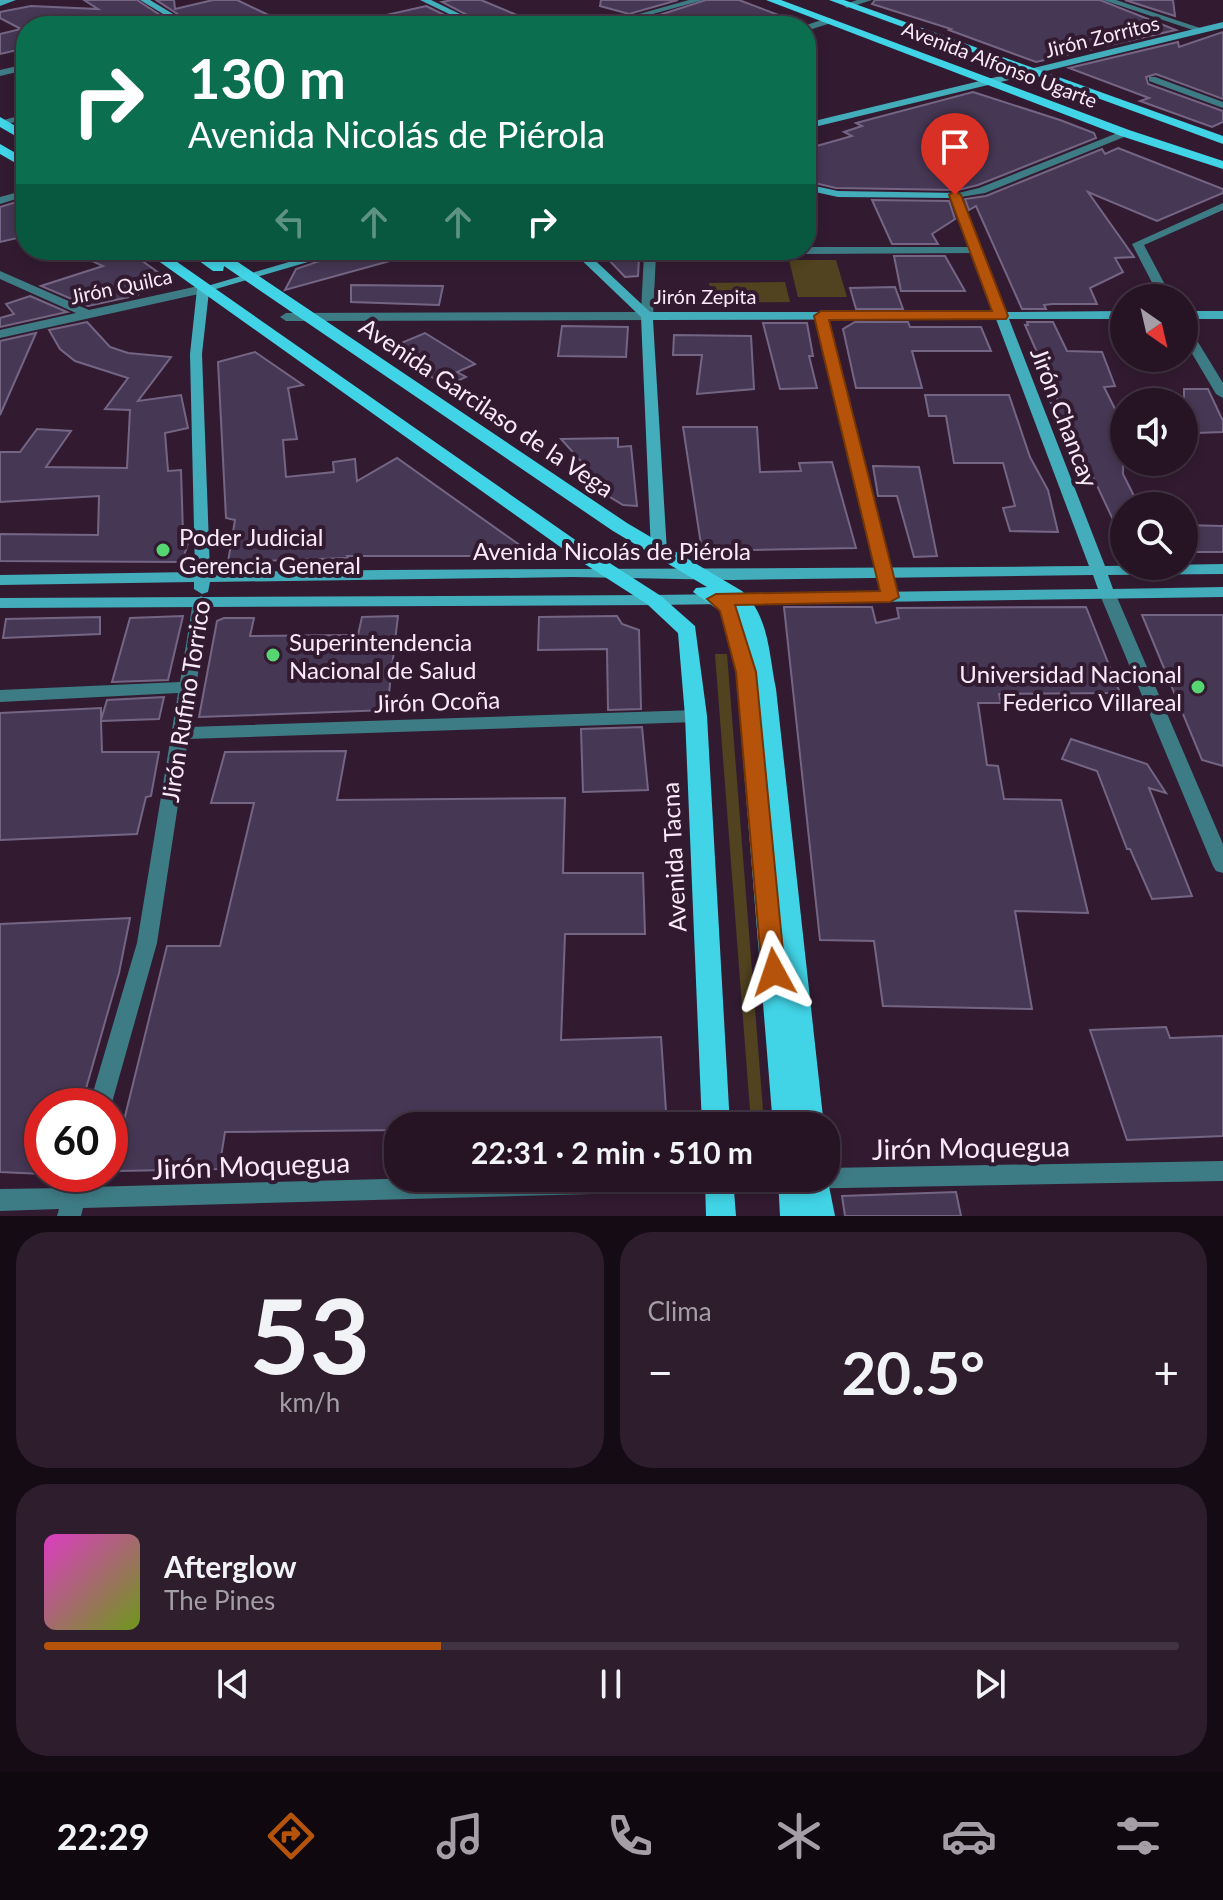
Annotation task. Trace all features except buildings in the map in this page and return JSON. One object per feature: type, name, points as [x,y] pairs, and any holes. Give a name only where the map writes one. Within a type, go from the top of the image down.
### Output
[{"type":"main road","name":"Avenida Alfonso Ugarte","points":[[771,0],[814,16]]},
{"type":"main road","name":"Avenida Alfonso Ugarte","points":[[834,0],[1223,140]]},
{"type":"main road","name":"Avenida Alfonso Ugarte","points":[[816,17],[1125,133],[1223,165]]},
{"type":"main road","points":[[0,108],[14,121]]},
{"type":"main road","name":"Avenida Alfonso Ugarte","points":[[1163,119],[1223,146]]},
{"type":"main road","name":"Avenida Alfonso Ugarte","points":[[1125,133],[1223,175]]},
{"type":"main road","points":[[164,260],[654,600]]},
{"type":"main road","name":"Avenida Garcilaso de la Vega","points":[[209,260],[242,278]]},
{"type":"main road","name":"Avenida Garcilaso de la Vega","points":[[221,260],[296,317],[672,575],[728,599]]},
{"type":"main road","name":"Avenida Garcilaso de la Vega","points":[[296,317],[698,575],[728,599]]},
{"type":"main road","points":[[728,599],[746,672],[786,1112]]},
{"type":"main road","points":[[728,599],[752,619],[765,689],[809,1112]]},
{"type":"main road","name":"Avenida Tacna","points":[[654,600],[679,620],[690,637],[715,1112]]},
{"type":"main road","points":[[720,1192],[721,1216]]},
{"type":"main road","points":[[795,1216],[801,1192]]},
{"type":"main road","points":[[810,1192],[820,1216]]},
{"type":"street","points":[[144,0],[172,16]]},
{"type":"street","points":[[424,0],[459,16]]},
{"type":"street","points":[[638,16],[699,0]]},
{"type":"street","points":[[847,5],[868,0]]},
{"type":"street","points":[[1107,0],[1202,30]]},
{"type":"street","points":[[816,25],[828,21]]},
{"type":"street","name":"Jirón Zorritos","points":[[989,82],[1223,25]]},
{"type":"street","points":[[1152,79],[1223,105]]},
{"type":"street","points":[[816,124],[989,82]]},
{"type":"street","points":[[816,189],[838,194],[955,195],[981,191],[1125,133]]},
{"type":"street","name":"Jirón Chancay","points":[[955,195],[1097,569],[1223,866]]},
{"type":"street","points":[[1159,284],[1138,244],[1223,206]]},
{"type":"street","points":[[816,251],[975,250]]},
{"type":"street","name":"Jirón Quilca","points":[[0,334],[203,289],[307,260]]},
{"type":"street","points":[[588,260],[647,316]]},
{"type":"street","points":[[650,260],[647,316],[659,552]]},
{"type":"street","points":[[0,275],[87,314]]},
{"type":"street","name":"Jirón Rufino Torrico","points":[[105,1088],[147,943],[201,601],[196,354],[203,289]]},
{"type":"street","name":"Jirón Zepita","points":[[296,317],[1110,315]]},
{"type":"street","points":[[1198,315],[1223,315]]},
{"type":"street","points":[[821,316],[890,597]]},
{"type":"street","points":[[1198,352],[1223,394]]},
{"type":"street","name":"Avenida Nicolás de Piérola","points":[[0,580],[1223,569]]},
{"type":"street","name":"Avenida Nicolás de Piérola","points":[[0,603],[654,600],[1223,592]]},
{"type":"street","points":[[0,696],[185,687]]},
{"type":"street","name":"Jirón Ocoña","points":[[180,733],[696,716]]},
{"type":"street","name":"Jirón Moquegua","points":[[840,1178],[1223,1171]]},
{"type":"street","name":"Jirón Moquegua","points":[[0,1200],[71,1208],[441,1192]]},
{"type":"shaded area","points":[[789,260],[836,260],[847,297],[798,297]]},
{"type":"shaded area","points":[[785,282],[790,302],[713,303],[709,283]]},
{"type":"shaded area","points":[[715,654],[727,654],[763,1110],[750,1110]]},
{"type":"place","name":"Poder Judicial Gerencia General","points":[[163,550]]},
{"type":"place","name":"Superintendencia Nacional de Salud","points":[[273,655]]},
{"type":"place","name":"Universidad Nacional Federico Villareal","points":[[1198,687]]},
{"type":"route","points":[[774,972],[746,672],[729,608],[716,599],[890,597],[821,316],[1001,316],[955,195]]}]
